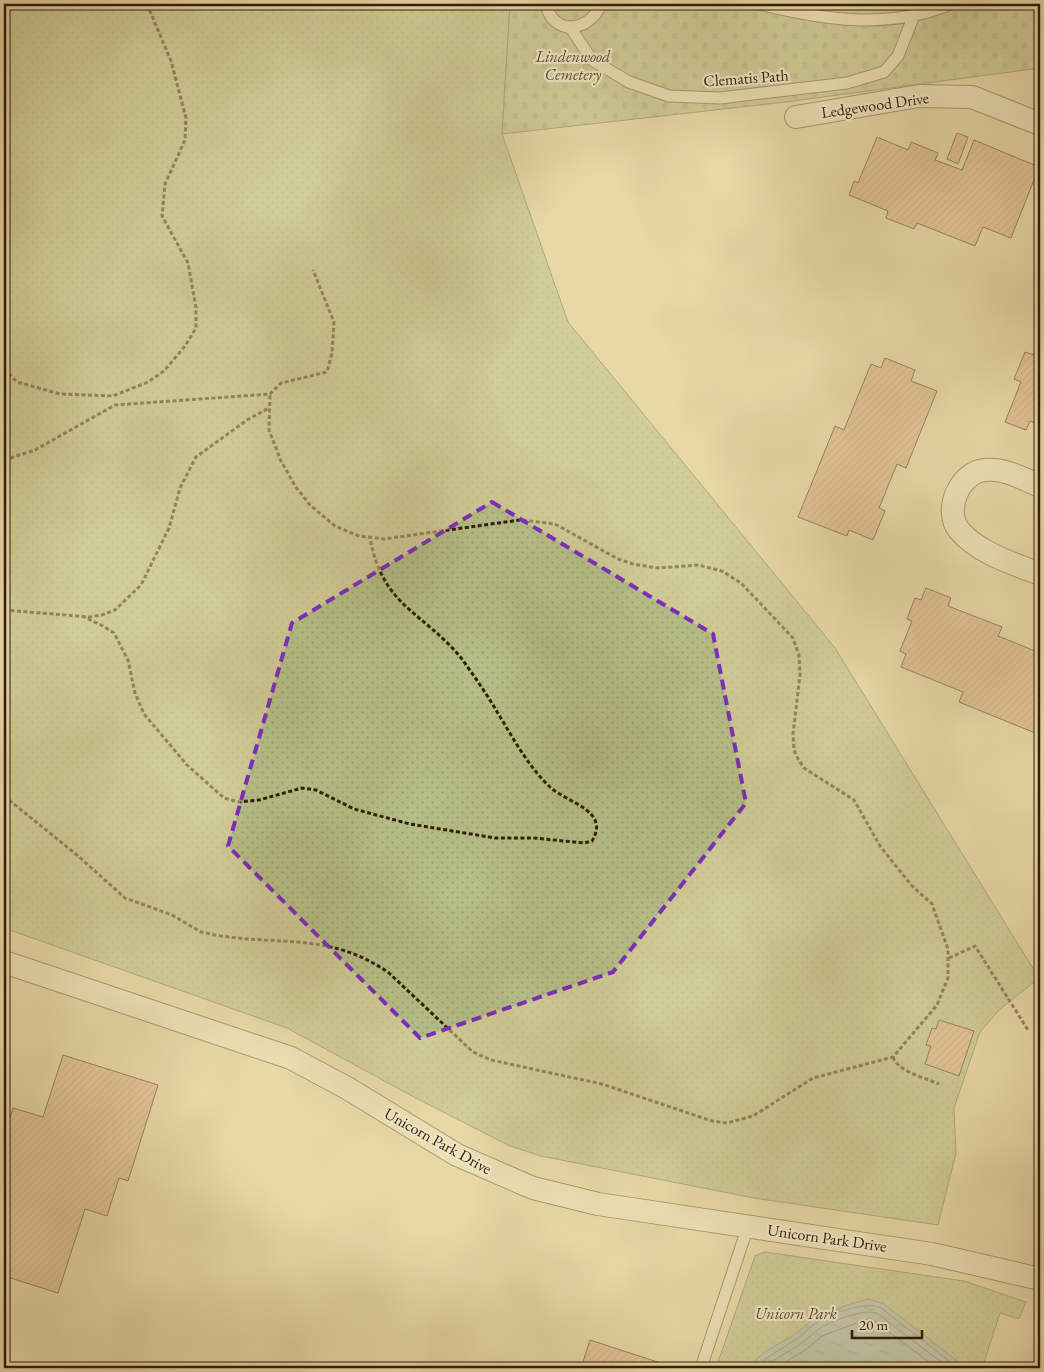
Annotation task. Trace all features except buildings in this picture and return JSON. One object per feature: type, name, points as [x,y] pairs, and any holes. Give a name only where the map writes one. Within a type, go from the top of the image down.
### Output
[{"type":"street","name":"Ledgewood Drive","points":[[796,117],[919,96],[972,97],[1040,124]]},
{"type":"street","points":[[1040,486],[1007,472],[984,470],[971,475],[962,484],[953,509],[958,529],[973,543],[1040,574]]},
{"type":"street","name":"Unicorn Park Drive","points":[[4,962],[291,1058],[347,1088],[456,1155],[533,1188],[598,1204],[942,1255],[1040,1279]]},
{"type":"lane","points":[[546,4],[551,16],[559,24],[570,27],[580,27],[590,22],[598,14],[601,4]]},
{"type":"lane","points":[[760,4],[811,16],[867,21],[914,15],[951,4]]},
{"type":"lane","name":"Clematis Path","points":[[570,27],[592,60],[629,82],[669,96],[720,98],[847,83],[884,72],[898,56],[914,15]]},
{"type":"lane","points":[[701,1368],[748,1226]]},
{"type":"path","points":[[4,368],[17,382],[60,394],[113,396],[148,382],[164,371],[185,346],[196,328],[196,308],[188,264],[162,216],[165,184],[185,140],[186,118],[171,60],[147,4]]},
{"type":"path","points":[[4,796],[77,855],[125,898],[172,915],[201,932],[226,937],[324,944],[374,963],[403,985],[421,1006],[473,1052],[491,1060],[602,1084],[692,1115],[727,1123],[753,1116],[813,1078],[893,1057],[943,996],[948,978],[950,958],[943,927],[932,904],[912,886],[880,846],[858,805],[847,794],[804,768],[798,759],[793,743],[800,676],[795,642],[783,625],[732,576],[704,566],[653,568],[633,564],[618,559],[564,527],[545,522],[520,520],[384,539],[370,538],[335,526],[317,512],[296,486],[281,461],[270,430],[269,408],[270,394],[281,383],[327,372],[332,353],[334,322],[313,270]]},
{"type":"path","points":[[4,460],[35,450],[115,405],[270,394]]},
{"type":"path","points":[[113,396],[115,405]]},
{"type":"path","points":[[4,610],[82,616],[102,615],[124,603],[141,585],[157,553],[169,528],[180,488],[196,458],[247,420],[269,408]]},
{"type":"path","points":[[82,616],[114,633],[128,660],[135,692],[144,714],[187,765],[224,798],[239,802],[259,800],[302,788],[316,790],[354,809],[410,824],[495,838],[592,841],[596,833],[596,818],[590,811],[557,794],[538,774],[462,659],[448,643],[410,612],[384,583],[377,568],[370,538]]},
{"type":"path","points":[[950,958],[974,946],[1028,1030]]},
{"type":"path","points":[[893,1057],[895,1062],[905,1069],[939,1084]]},
{"type":"highlighted area","points":[[492,502],[713,634],[746,803],[613,972],[420,1038],[228,846],[292,623]]},
{"type":"green space","points":[[4,4],[510,4],[502,134],[568,322],[835,648],[1039,978],[1000,1009],[980,1032],[954,1108],[956,1153],[938,1225],[754,1198],[541,1156],[510,1146],[412,1096],[287,1028],[4,928]]},
{"type":"green space","name":"Lindenwood Cemetery","points":[[510,4],[1040,4],[1040,68],[786,102],[502,134]]},
{"type":"green space","name":"Unicorn Park","points":[[765,1252],[964,1281],[1026,1302],[1019,1319],[1000,1313],[982,1368],[716,1368],[755,1256]]},
{"type":"water","points":[[869,1299],[884,1304],[966,1368],[747,1368],[766,1351],[794,1335],[812,1320],[847,1305]]}]
